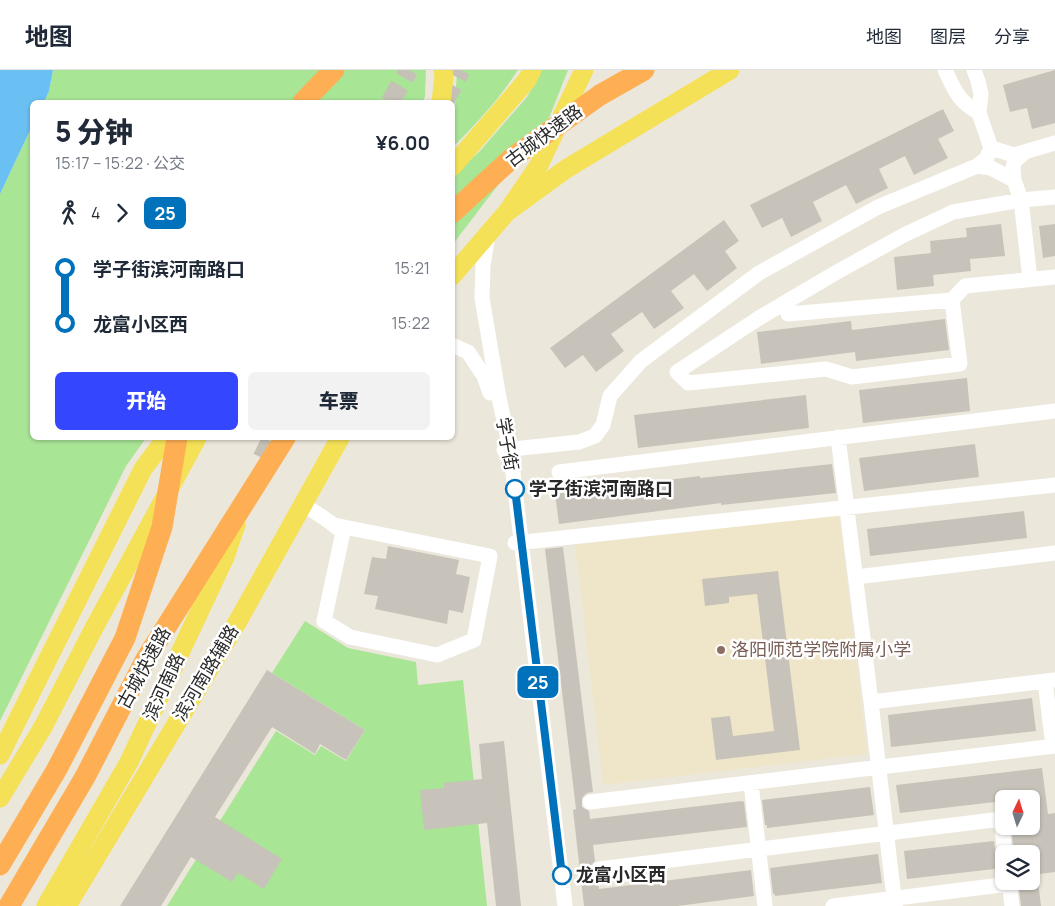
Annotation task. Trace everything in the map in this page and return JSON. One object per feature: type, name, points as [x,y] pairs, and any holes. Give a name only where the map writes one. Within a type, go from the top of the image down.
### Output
[{"type":"highway","points":[[305,100],[334,70]]},
{"type":"highway","name":"古城快速路","points":[[455,210],[512,158],[600,95],[644,70]]},
{"type":"highway","name":"古城快速路","points":[[0,865],[57,769],[125,638],[162,527],[176,440]]},
{"type":"highway","name":"古城快速路","points":[[10,904],[85,777],[146,659],[284,440]]},
{"type":"main road","points":[[441,100],[443,70]]},
{"type":"main road","points":[[455,164],[527,80],[532,70]]},
{"type":"main road","points":[[455,272],[507,212],[539,165],[584,70]]},
{"type":"main road","points":[[507,212],[566,169],[730,70]]},
{"type":"main road","points":[[0,755],[143,470],[165,440]]},
{"type":"main road","points":[[0,798],[43,727],[98,620],[196,440]]},
{"type":"main road","name":"滨河南路辅路","points":[[67,906],[238,621],[339,440]]},
{"type":"main road","name":"滨河南路","points":[[46,906],[129,762],[224,557],[262,458]]},
{"type":"street","points":[[945,70],[955,91],[966,105],[979,114]]},
{"type":"street","points":[[507,449],[579,442],[595,436],[603,425],[610,396],[641,361],[759,273],[878,207],[978,166],[986,159],[991,148],[979,114],[981,94],[974,70]]},
{"type":"street","points":[[991,148],[1014,155],[1055,143]]},
{"type":"street","points":[[1026,152],[1015,161],[1013,167],[1014,180],[1021,200],[1030,279]]},
{"type":"street","points":[[978,166],[991,168],[1014,180]]},
{"type":"street","points":[[952,300],[960,364],[852,377],[826,369],[688,383],[678,372],[759,318],[904,235],[953,212],[1021,200],[1055,197]]},
{"type":"street","points":[[488,234],[483,266],[482,298],[496,399]]},
{"type":"street","points":[[788,314],[952,300],[965,286],[1055,276]]},
{"type":"street","points":[[455,347],[468,352],[496,399]]},
{"type":"street","name":"学子街","points":[[496,399],[507,449],[559,906]]},
{"type":"street","points":[[559,472],[1055,411]]},
{"type":"street","points":[[838,438],[895,902]]},
{"type":"street","points":[[518,542],[1055,484]]},
{"type":"street","points":[[303,505],[324,516],[334,525],[343,532],[324,621],[350,637],[437,655],[474,640],[490,556],[334,525]]},
{"type":"street","name":"学子街","points":[[518,542],[565,906]]},
{"type":"street","points":[[856,576],[1055,553]]},
{"type":"street","points":[[590,802],[1054,746],[1050,681],[871,702]]},
{"type":"street","points":[[751,783],[765,906]]},
{"type":"street","points":[[600,869],[1001,819],[1005,845]]},
{"type":"street","points":[[833,906],[895,902],[995,885]]},
{"type":"street","points":[[1010,890],[1012,906]]},
{"type":"shaded area","name":"洛阳师范学院附属小学","points":[[839,515],[867,754],[603,785],[575,545]]},
{"type":"green space","points":[[53,70],[426,70],[424,100],[45,100],[49,91]]},
{"type":"green space","points":[[457,70],[518,70],[503,91],[455,145]]},
{"type":"green space","points":[[542,70],[568,70],[549,118],[455,241],[455,174],[480,151],[527,97]]},
{"type":"green space","points":[[30,130],[30,440],[145,440],[126,466],[0,721],[0,194]]},
{"type":"green space","points":[[305,621],[348,648],[416,662],[418,685],[463,680],[487,906],[167,906],[276,731],[315,755],[321,746],[346,761],[365,730],[272,673]]},
{"type":"water","points":[[0,70],[53,70],[49,91],[45,100],[30,100],[30,130],[0,194]]},
{"type":"building","points":[[1055,70],[1055,123],[1032,129],[1027,108],[1010,112],[1003,85]]},
{"type":"building","points":[[943,109],[954,131],[938,139],[948,158],[914,175],[905,156],[879,169],[888,188],[856,204],[846,185],[813,202],[822,221],[791,237],[782,218],[762,228],[750,205]]},
{"type":"building","points":[[724,220],[739,241],[725,251],[737,268],[707,291],[694,274],[671,291],[684,308],[654,329],[642,312],[611,334],[624,351],[596,372],[583,355],[565,368],[550,348]]},
{"type":"building","points":[[1001,224],[1005,256],[970,259],[971,271],[933,275],[934,286],[897,290],[894,257],[931,253],[930,241],[967,237],[966,228]]},
{"type":"building","points":[[1055,224],[1055,256],[1043,258],[1039,226]]},
{"type":"building","points":[[945,319],[949,350],[856,361],[855,352],[761,364],[757,332],[851,321],[852,330]]},
{"type":"building","points":[[967,378],[970,411],[863,423],[859,390]]},
{"type":"building","points":[[806,395],[809,428],[638,448],[634,415]]},
{"type":"building","points":[[975,444],[979,477],[864,491],[859,458]]},
{"type":"building","points":[[832,464],[836,493],[721,505],[721,503],[559,524],[555,494],[700,476],[700,478]]},
{"type":"building","points":[[1024,511],[1027,538],[870,556],[867,529]]},
{"type":"building","points":[[388,546],[459,560],[456,574],[470,577],[463,613],[449,610],[447,624],[375,609],[378,596],[364,594],[372,557],[386,559]]},
{"type":"building","points":[[563,547],[593,792],[587,793],[582,798],[582,807],[589,811],[590,819],[742,801],[744,802],[747,827],[593,845],[595,861],[591,865],[590,870],[592,875],[597,878],[599,889],[751,870],[754,896],[678,906],[584,906],[573,810],[576,809],[545,549]]},
{"type":"building","points":[[778,571],[800,750],[716,760],[711,718],[730,716],[733,736],[774,731],[757,594],[729,597],[729,603],[705,606],[702,579]]},
{"type":"building","points":[[267,670],[365,730],[346,760],[320,744],[315,754],[272,727],[215,817],[282,859],[264,889],[238,873],[232,882],[191,857],[161,906],[120,906]]},
{"type":"building","points":[[1032,698],[1036,731],[891,747],[888,715]]},
{"type":"building","points":[[504,741],[521,906],[496,906],[487,823],[424,830],[420,790],[444,788],[444,783],[482,779],[479,744]]},
{"type":"building","points":[[1042,768],[1048,814],[1055,813],[1055,872],[1040,874],[1040,845],[1013,845],[1012,835],[1040,835],[1040,790],[995,790],[995,802],[900,813],[896,785]]},
{"type":"building","points":[[870,787],[874,815],[767,828],[767,825],[765,825],[762,800]]},
{"type":"building","points":[[994,841],[995,869],[907,879],[904,851]]},
{"type":"building","points":[[878,854],[882,883],[775,896],[773,894],[770,868]]},
{"type":"building","points":[[1019,890],[1039,890],[1041,906],[1021,906]]},
{"type":"tunnel","points":[[391,100],[409,70]]},
{"type":"tunnel","points":[[445,100],[461,70]]},
{"type":"tunnel","points":[[262,458],[271,440]]},
{"type":"bus line","name":"25","points":[[515,489],[562,875]]},
{"type":"place","name":"学子街滨河南路口","points":[[515,489]]},
{"type":"place","name":"洛阳师范学院附属小学","points":[[721,650]]},
{"type":"place","name":"龙富小区西","points":[[562,875]]}]
